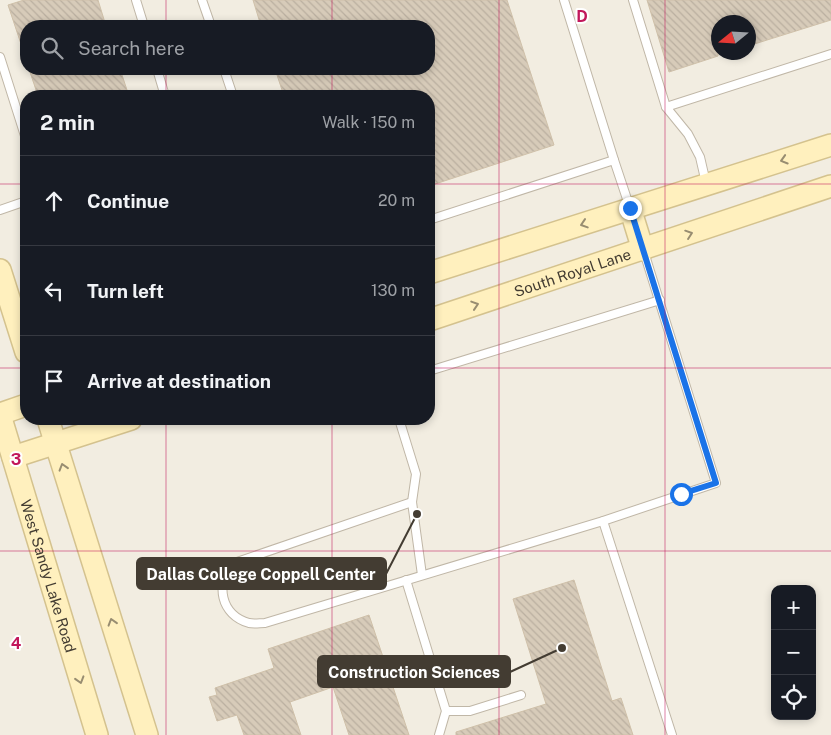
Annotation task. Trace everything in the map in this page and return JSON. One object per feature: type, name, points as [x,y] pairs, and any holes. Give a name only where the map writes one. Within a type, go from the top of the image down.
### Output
[{"type":"main road","points":[[435,271],[831,145]]},
{"type":"main road","name":"South Royal Lane","points":[[435,318],[831,186]]},
{"type":"main road","points":[[630,208],[643,250]]},
{"type":"main road","points":[[0,270],[20,333]]},
{"type":"main road","points":[[0,418],[20,408]]},
{"type":"main road","name":"West Sandy Lake Road","points":[[0,418],[8,451],[97,735]]},
{"type":"main road","points":[[50,425],[147,735]]},
{"type":"main road","points":[[8,451],[56,444],[113,425]]},
{"type":"lane","points":[[136,0],[142,20]]},
{"type":"lane","points":[[202,0],[209,20]]},
{"type":"lane","points":[[564,0],[630,208]]},
{"type":"lane","points":[[633,0],[666,107],[688,134],[700,157],[706,184]]},
{"type":"lane","points":[[666,107],[831,54]]},
{"type":"lane","points":[[0,57],[20,120]]},
{"type":"lane","points":[[158,75],[163,90]]},
{"type":"lane","points":[[226,75],[231,90]]},
{"type":"lane","points":[[435,218],[614,160]]},
{"type":"lane","points":[[0,210],[20,203]]},
{"type":"lane","points":[[412,502],[234,563],[228,569],[225,576],[223,597],[226,606],[241,620],[251,623],[265,623],[603,520],[716,483],[643,250]]},
{"type":"lane","points":[[435,369],[660,300]]},
{"type":"lane","points":[[401,425],[416,474],[412,502],[422,575]]},
{"type":"lane","points":[[603,520],[672,735]]},
{"type":"lane","points":[[406,580],[446,711],[439,735]]},
{"type":"lane","points":[[446,711],[470,712],[521,695]]},
{"type":"building","points":[[24,0],[98,0],[104,20],[20,20],[20,41],[8,5]]},
{"type":"building","points":[[253,0],[507,0],[554,145],[435,184],[435,90],[282,90],[277,75],[435,75],[435,20],[259,20]]},
{"type":"building","points":[[647,0],[831,0],[831,20],[756,43],[756,15],[711,15],[711,58],[669,72]]},
{"type":"building","points":[[31,75],[122,75],[127,90],[36,90]]},
{"type":"building","points":[[574,580],[612,701],[621,698],[633,735],[456,735],[456,732],[546,704],[513,599]]},
{"type":"building","points":[[369,615],[409,735],[349,735],[333,687],[290,702],[301,735],[244,735],[237,715],[217,721],[209,697],[217,695],[215,688],[274,668],[268,649]]},
{"type":"place","name":"Dallas College Coppell Center","points":[[417,514]]},
{"type":"place","name":"Construction Sciences","points":[[562,648]]},
{"type":"route","points":[[630,208],[716,483],[681,494]]}]
